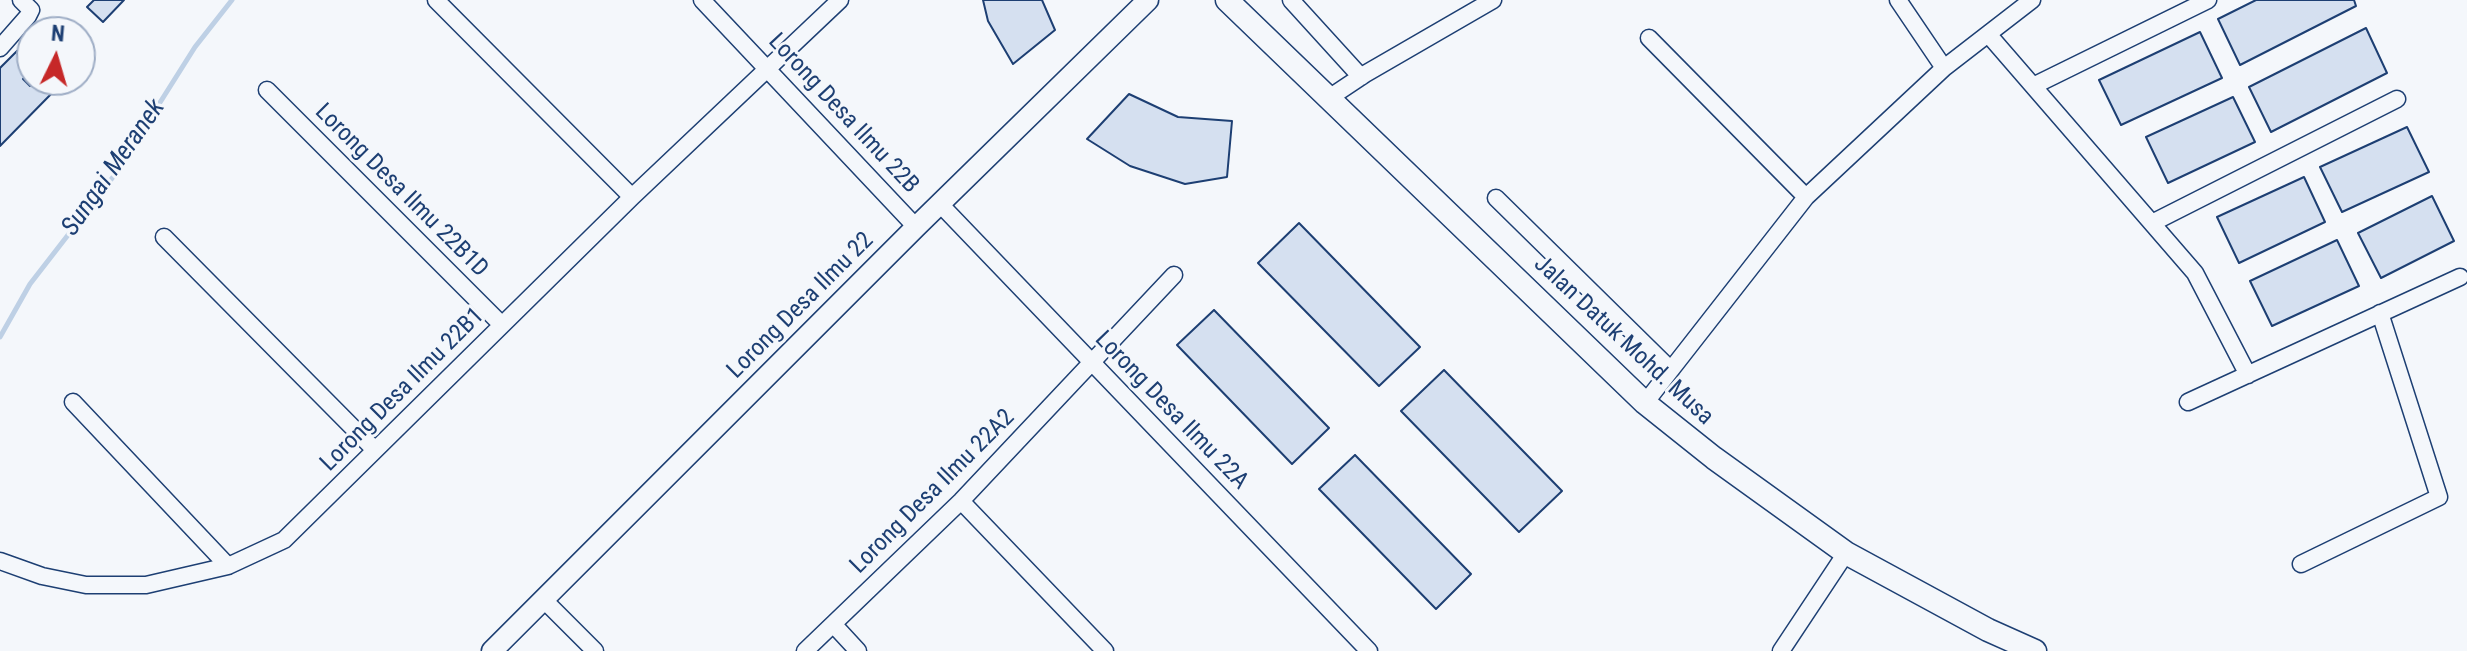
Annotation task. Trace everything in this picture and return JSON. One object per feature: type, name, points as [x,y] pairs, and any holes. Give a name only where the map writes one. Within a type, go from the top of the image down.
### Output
[{"type":"main road","name":"Jalan Datuk Mohd. Musa","points":[[1227,0],[1645,403],[1714,458],[1846,553],[1988,630],[2035,651]]},
{"type":"street","points":[[436,0],[632,197]]},
{"type":"street","name":"Lorong Desa Ilmu 22B","points":[[702,0],[916,227]]},
{"type":"street","name":"Lorong Desa Ilmu 22B1","points":[[0,561],[64,581],[122,587],[165,582],[228,566],[284,540],[632,197],[840,0]]},
{"type":"street","name":"Lorong Desa Ilmu 22","points":[[492,651],[1148,0]]},
{"type":"street","points":[[1291,0],[1361,77]]},
{"type":"street","points":[[1329,98],[1493,0]]},
{"type":"street","points":[[1898,0],[1944,68]]},
{"type":"street","points":[[1645,403],[1806,197],[1944,68],[2032,0]]},
{"type":"street","points":[[2033,86],[2208,0]]},
{"type":"street","points":[[0,48],[24,23],[31,10],[28,3]]},
{"type":"street","points":[[1988,34],[2195,273],[2248,375]]},
{"type":"street","points":[[1649,38],[1806,197]]},
{"type":"street","name":"Lorong Desa Ilmu 22B1D","points":[[267,90],[502,325]]},
{"type":"street","points":[[2152,223],[2397,99]]},
{"type":"street","points":[[1496,198],[1671,370]]},
{"type":"street","name":"Lorong Desa Ilmu 22A","points":[[940,204],[1369,651]]},
{"type":"street","points":[[164,237],[375,450]]},
{"type":"street","name":"Lorong Desa Ilmu 22A2","points":[[805,651],[961,501],[1174,275]]},
{"type":"street","points":[[2188,402],[2460,277]]},
{"type":"street","points":[[2301,564],[2439,497],[2380,313]]},
{"type":"street","points":[[73,402],[228,566]]},
{"type":"street","points":[[961,501],[1105,651]]},
{"type":"street","points":[[1781,651],[1846,553]]},
{"type":"street","points":[[545,601],[595,651]]},
{"type":"street","points":[[834,625],[858,651]]},
{"type":"building","points":[[94,0],[124,0],[103,22],[87,7]]},
{"type":"building","points":[[983,0],[1042,0],[1055,30],[1013,64],[988,21]]},
{"type":"building","points":[[2256,0],[2354,0],[2356,6],[2240,65],[2218,19]]},
{"type":"building","points":[[2366,28],[2387,73],[2271,132],[2249,87]]},
{"type":"building","points":[[2200,32],[2222,78],[2121,125],[2099,80]]},
{"type":"building","points":[[16,52],[16,96],[49,96],[0,146],[0,68]]},
{"type":"building","points":[[1129,94],[1178,117],[1232,121],[1227,177],[1185,184],[1130,166],[1087,139]]},
{"type":"building","points":[[2233,97],[2255,142],[2168,183],[2146,137]]},
{"type":"building","points":[[2407,127],[2429,172],[2342,212],[2320,167]]},
{"type":"building","points":[[2304,177],[2325,222],[2239,263],[2217,217]]},
{"type":"building","points":[[2432,196],[2454,241],[2381,278],[2358,233]]},
{"type":"building","points":[[1299,223],[1420,347],[1379,386],[1258,263]]},
{"type":"building","points":[[2337,240],[2359,286],[2272,326],[2250,281]]},
{"type":"building","points":[[1214,310],[1329,428],[1292,464],[1177,345]]},
{"type":"building","points":[[1444,370],[1562,491],[1519,532],[1401,411]]},
{"type":"building","points":[[1355,455],[1471,574],[1436,609],[1319,489]]},
{"type":"waterway","name":"Sungai Meranek","points":[[0,337],[30,284],[113,177],[195,47],[232,0]]}]
